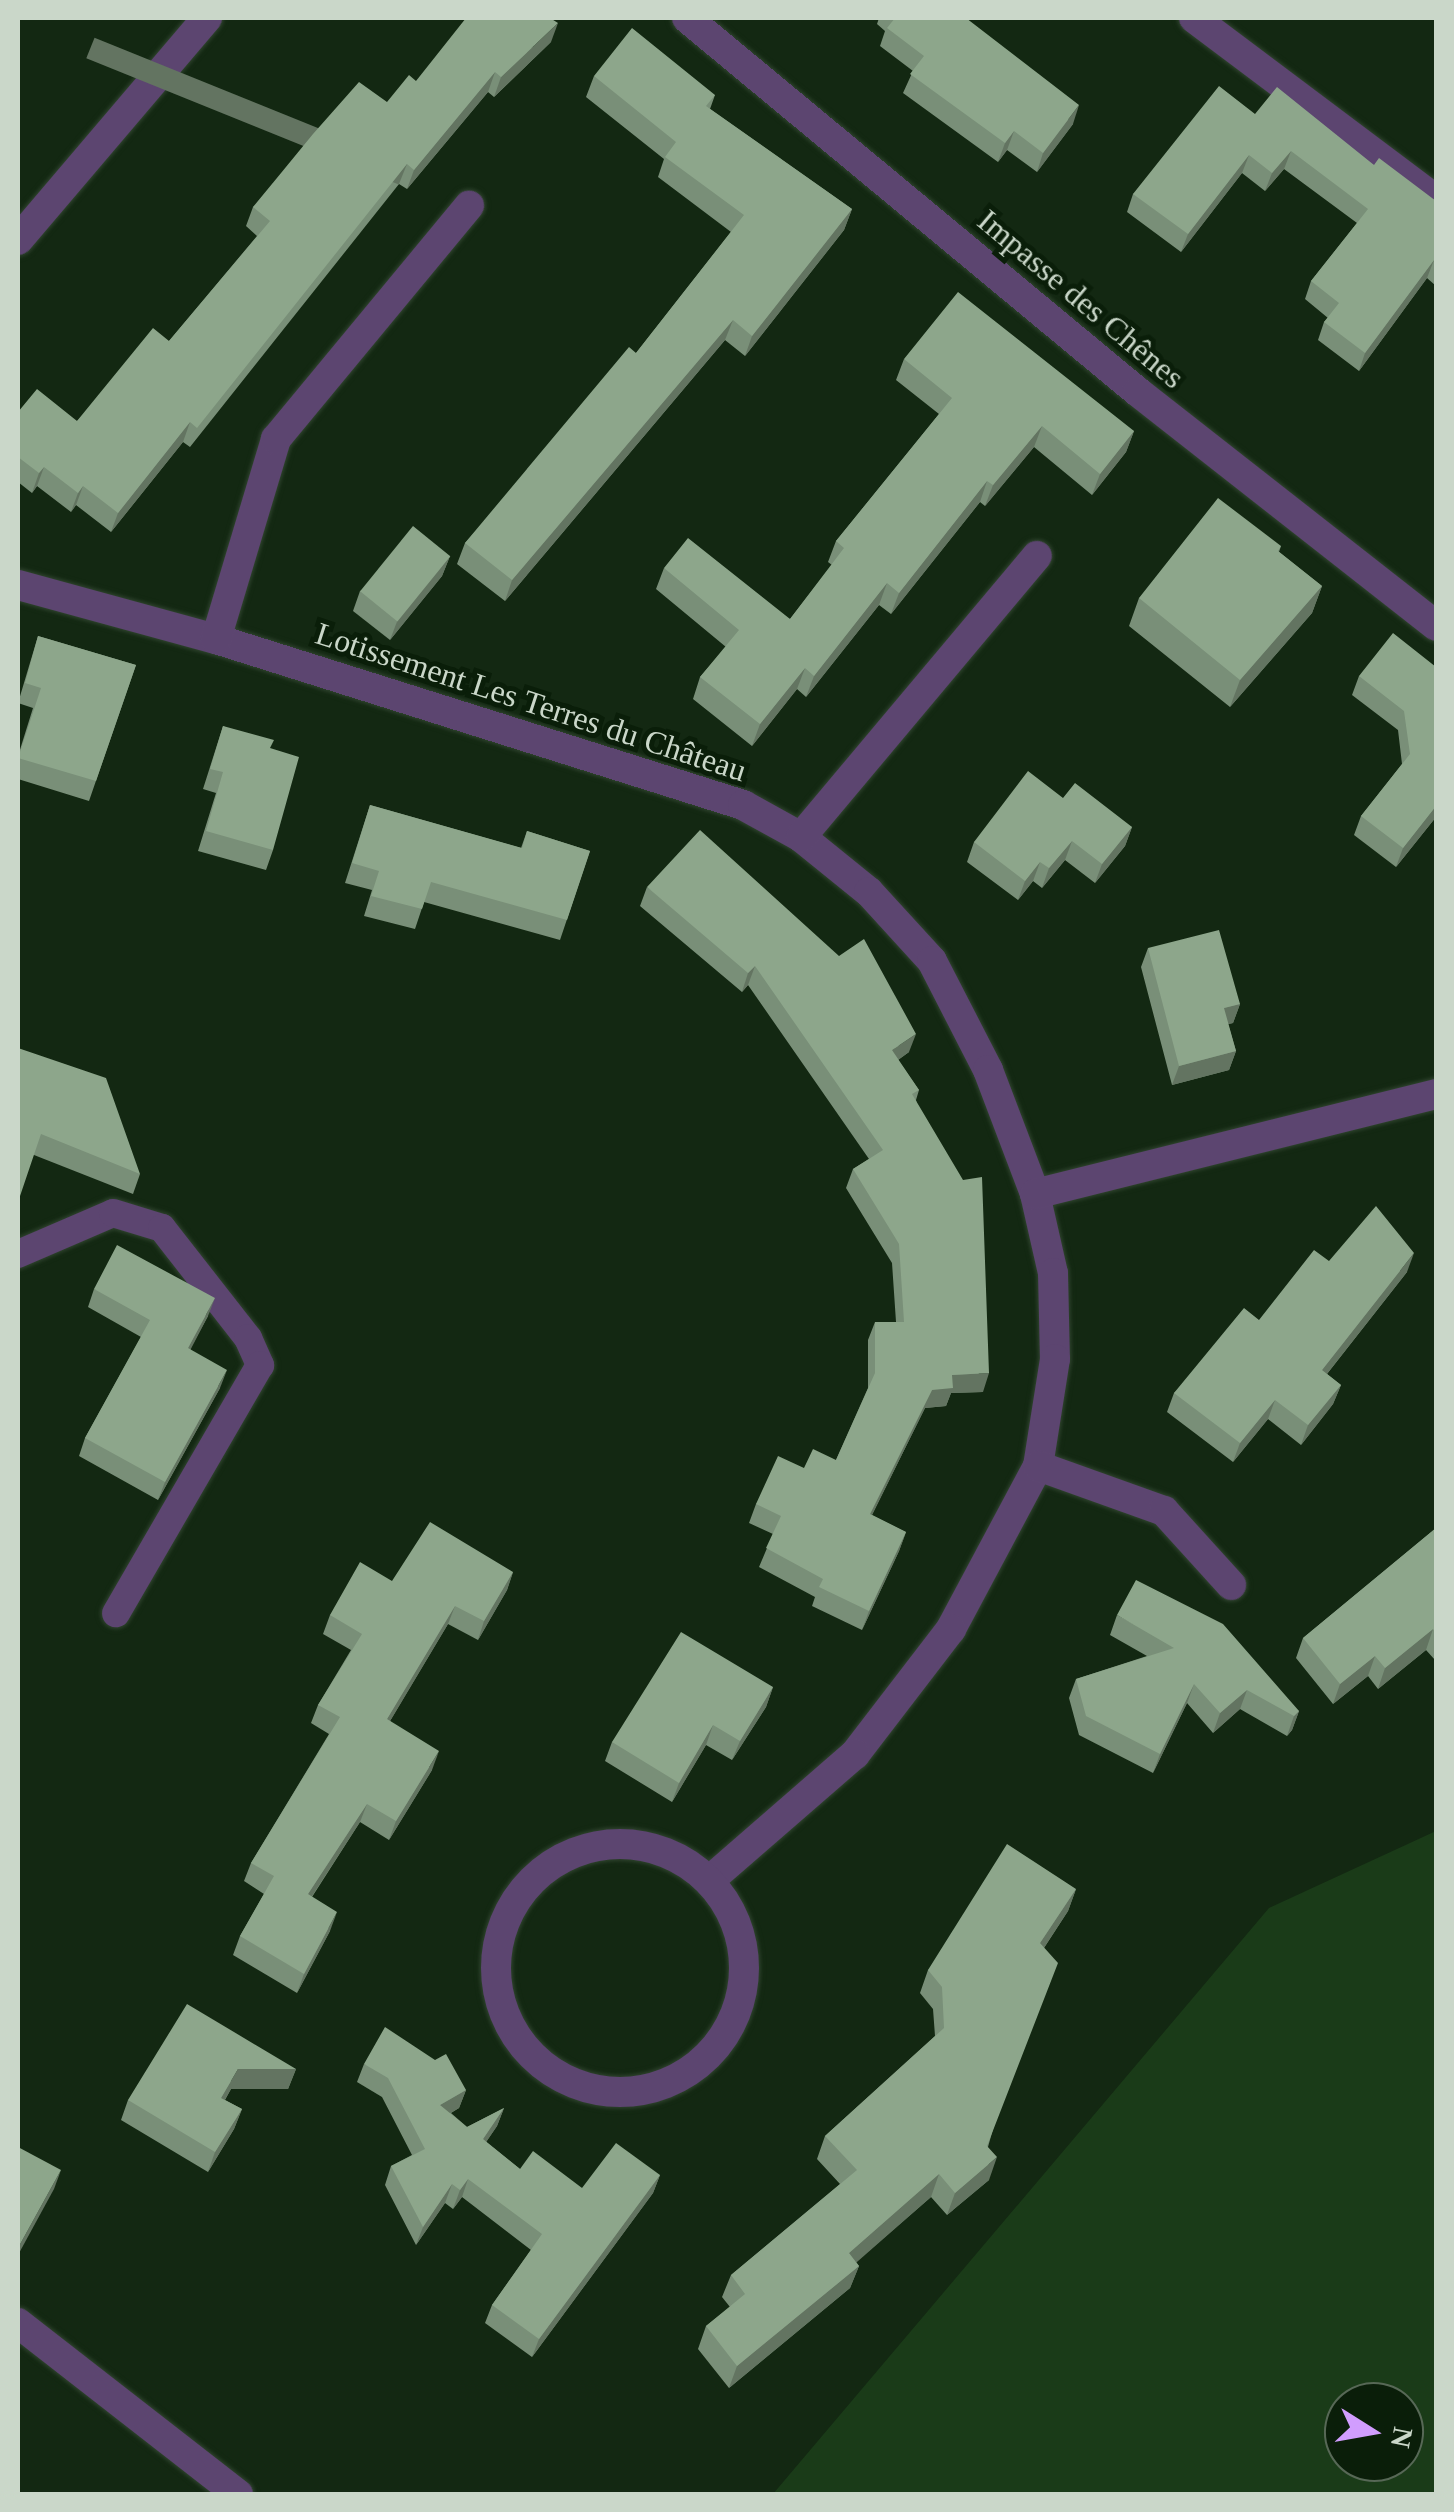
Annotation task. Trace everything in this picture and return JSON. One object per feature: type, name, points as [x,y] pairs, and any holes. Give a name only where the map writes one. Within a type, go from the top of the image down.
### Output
[{"type":"street","points":[[18,240],[207,18]]},
{"type":"street","name":"Impasse des Chênes","points":[[688,18],[1138,392],[1436,626]]},
{"type":"street","points":[[1194,18],[1436,200]]},
{"type":"street","points":[[216,640],[276,439],[469,206]]},
{"type":"street","points":[[801,837],[1037,556]]},
{"type":"street","name":"Lotissement Les Terres du Château","points":[[18,585],[216,640],[744,805],[801,837],[869,892],[932,961],[988,1070],[1035,1194],[1053,1273],[1055,1359],[1038,1466],[951,1628],[856,1754],[710,1880]]},
{"type":"street","points":[[1035,1194],[1436,1094]]},
{"type":"street","points":[[1038,1466],[1164,1511],[1230,1584]]},
{"type":"street","points":[[633,1843],[675,1855],[710,1880],[734,1916],[745,1959],[741,2002],[712,2051],[691,2071],[651,2090],[608,2092],[566,2081],[532,2056],[506,2019],[496,1977],[500,1934],[519,1895],[550,1864],[590,1846],[633,1843]]},
{"type":"street","points":[[18,2323],[210,2483],[238,2494]]},
{"type":"lane","points":[[18,1254],[113,1213],[162,1228],[248,1338],[260,1364],[116,1612]]},
{"type":"green space","points":[[1436,1831],[1436,2494],[773,2494],[1269,1908]]},
{"type":"building","points":[[466,18],[550,18],[558,23],[501,77],[495,72],[414,170],[407,164],[197,428],[190,422],[118,513],[83,486],[78,493],[44,467],[39,473],[18,457],[18,412],[37,389],[77,421],[153,328],[169,341],[270,221],[253,207],[359,82],[387,102],[409,75],[416,81]]},
{"type":"building","points":[[895,18],[966,18],[1079,105],[1043,153],[1014,131],[1005,143],[910,74],[924,56],[887,28]]},
{"type":"building","points":[[632,28],[715,95],[706,106],[852,209],[752,336],[733,320],[512,580],[465,543],[629,347],[636,353],[744,215],[665,157],[676,142],[594,76]]},
{"type":"building","points":[[1219,86],[1255,114],[1277,87],[1374,165],[1379,158],[1436,201],[1436,263],[1434,260],[1365,353],[1324,322],[1339,303],[1311,281],[1368,209],[1291,151],[1272,173],[1249,155],[1188,234],[1133,194]]},
{"type":"building","points":[[958,292],[1134,431],[1100,474],[1042,426],[993,485],[987,481],[899,593],[887,583],[814,676],[805,668],[760,724],[700,677],[739,630],[664,568],[688,538],[790,619],[844,548],[836,541],[952,398],[904,359]]},
{"type":"building","points":[[1218,498],[1281,546],[1278,551],[1322,586],[1240,680],[1139,598]]},
{"type":"building","points":[[413,526],[450,556],[397,621],[360,591]]},
{"type":"building","points":[[1393,633],[1436,667],[1436,806],[1403,848],[1361,816],[1410,754],[1404,711],[1359,676]]},
{"type":"building","points":[[38,636],[136,665],[96,781],[18,758],[41,688],[25,683]]},
{"type":"building","points":[[223,726],[274,740],[270,748],[299,757],[273,850],[206,831],[223,772],[210,769]]},
{"type":"building","points":[[1028,771],[1063,798],[1075,783],[1132,827],[1102,864],[1072,841],[1049,868],[1040,862],[1025,881],[974,842]]},
{"type":"building","points":[[370,805],[522,848],[527,831],[590,851],[567,920],[431,882],[422,909],[371,896],[379,871],[352,863]]},
{"type":"building","points":[[700,830],[839,956],[864,939],[916,1034],[892,1050],[919,1090],[912,1094],[963,1180],[982,1177],[989,1373],[952,1375],[953,1388],[932,1390],[870,1514],[906,1532],[869,1611],[819,1587],[823,1579],[766,1548],[781,1516],[756,1504],[778,1456],[804,1468],[813,1449],[836,1460],[875,1373],[875,1322],[904,1322],[899,1244],[853,1169],[883,1150],[755,966],[748,973],[647,887]]},
{"type":"building","points":[[1219,930],[1240,1004],[1224,1008],[1236,1051],[1179,1066],[1148,948]]},
{"type":"building","points":[[18,1048],[106,1078],[140,1174],[41,1134],[18,1202]]},
{"type":"building","points":[[1376,1206],[1414,1253],[1322,1370],[1341,1385],[1308,1425],[1275,1400],[1240,1443],[1174,1393],[1244,1308],[1259,1320],[1314,1250],[1329,1261]]},
{"type":"building","points":[[117,1245],[215,1298],[188,1348],[227,1370],[165,1482],[85,1438],[150,1320],[94,1289]]},
{"type":"building","points":[[430,1522],[513,1572],[484,1621],[455,1606],[387,1719],[439,1751],[396,1821],[367,1804],[308,1894],[337,1912],[304,1974],[240,1936],[274,1876],[251,1863],[340,1717],[318,1705],[362,1634],[330,1615],[360,1562],[392,1581]]},
{"type":"building","points":[[1436,1528],[1436,1633],[1433,1629],[1385,1668],[1375,1656],[1340,1684],[1303,1638]]},
{"type":"building","points":[[1136,1580],[1223,1624],[1299,1711],[1294,1716],[1247,1690],[1220,1713],[1194,1684],[1160,1754],[1086,1716],[1076,1679],[1174,1648],[1117,1615]]},
{"type":"building","points":[[681,1632],[773,1687],[740,1741],[713,1725],[679,1783],[612,1742]]},
{"type":"building","points":[[1007,1844],[1076,1889],[1040,1943],[1058,1963],[987,2146],[997,2157],[955,2193],[939,2174],[849,2253],[859,2266],[737,2366],[706,2326],[745,2294],[731,2275],[857,2170],[825,2136],[944,2028],[942,1987],[928,1970]]},
{"type":"building","points":[[187,2004],[296,2069],[238,2069],[221,2098],[242,2109],[215,2152],[128,2100]]},
{"type":"building","points":[[385,2027],[435,2060],[446,2054],[466,2090],[440,2105],[467,2127],[504,2108],[483,2139],[520,2169],[533,2151],[582,2188],[616,2143],[660,2175],[539,2339],[492,2305],[542,2234],[468,2179],[460,2190],[452,2184],[423,2227],[391,2166],[425,2149],[388,2078],[364,2064]]},
{"type":"building","points":[[18,2147],[61,2170],[18,2248]]}]
